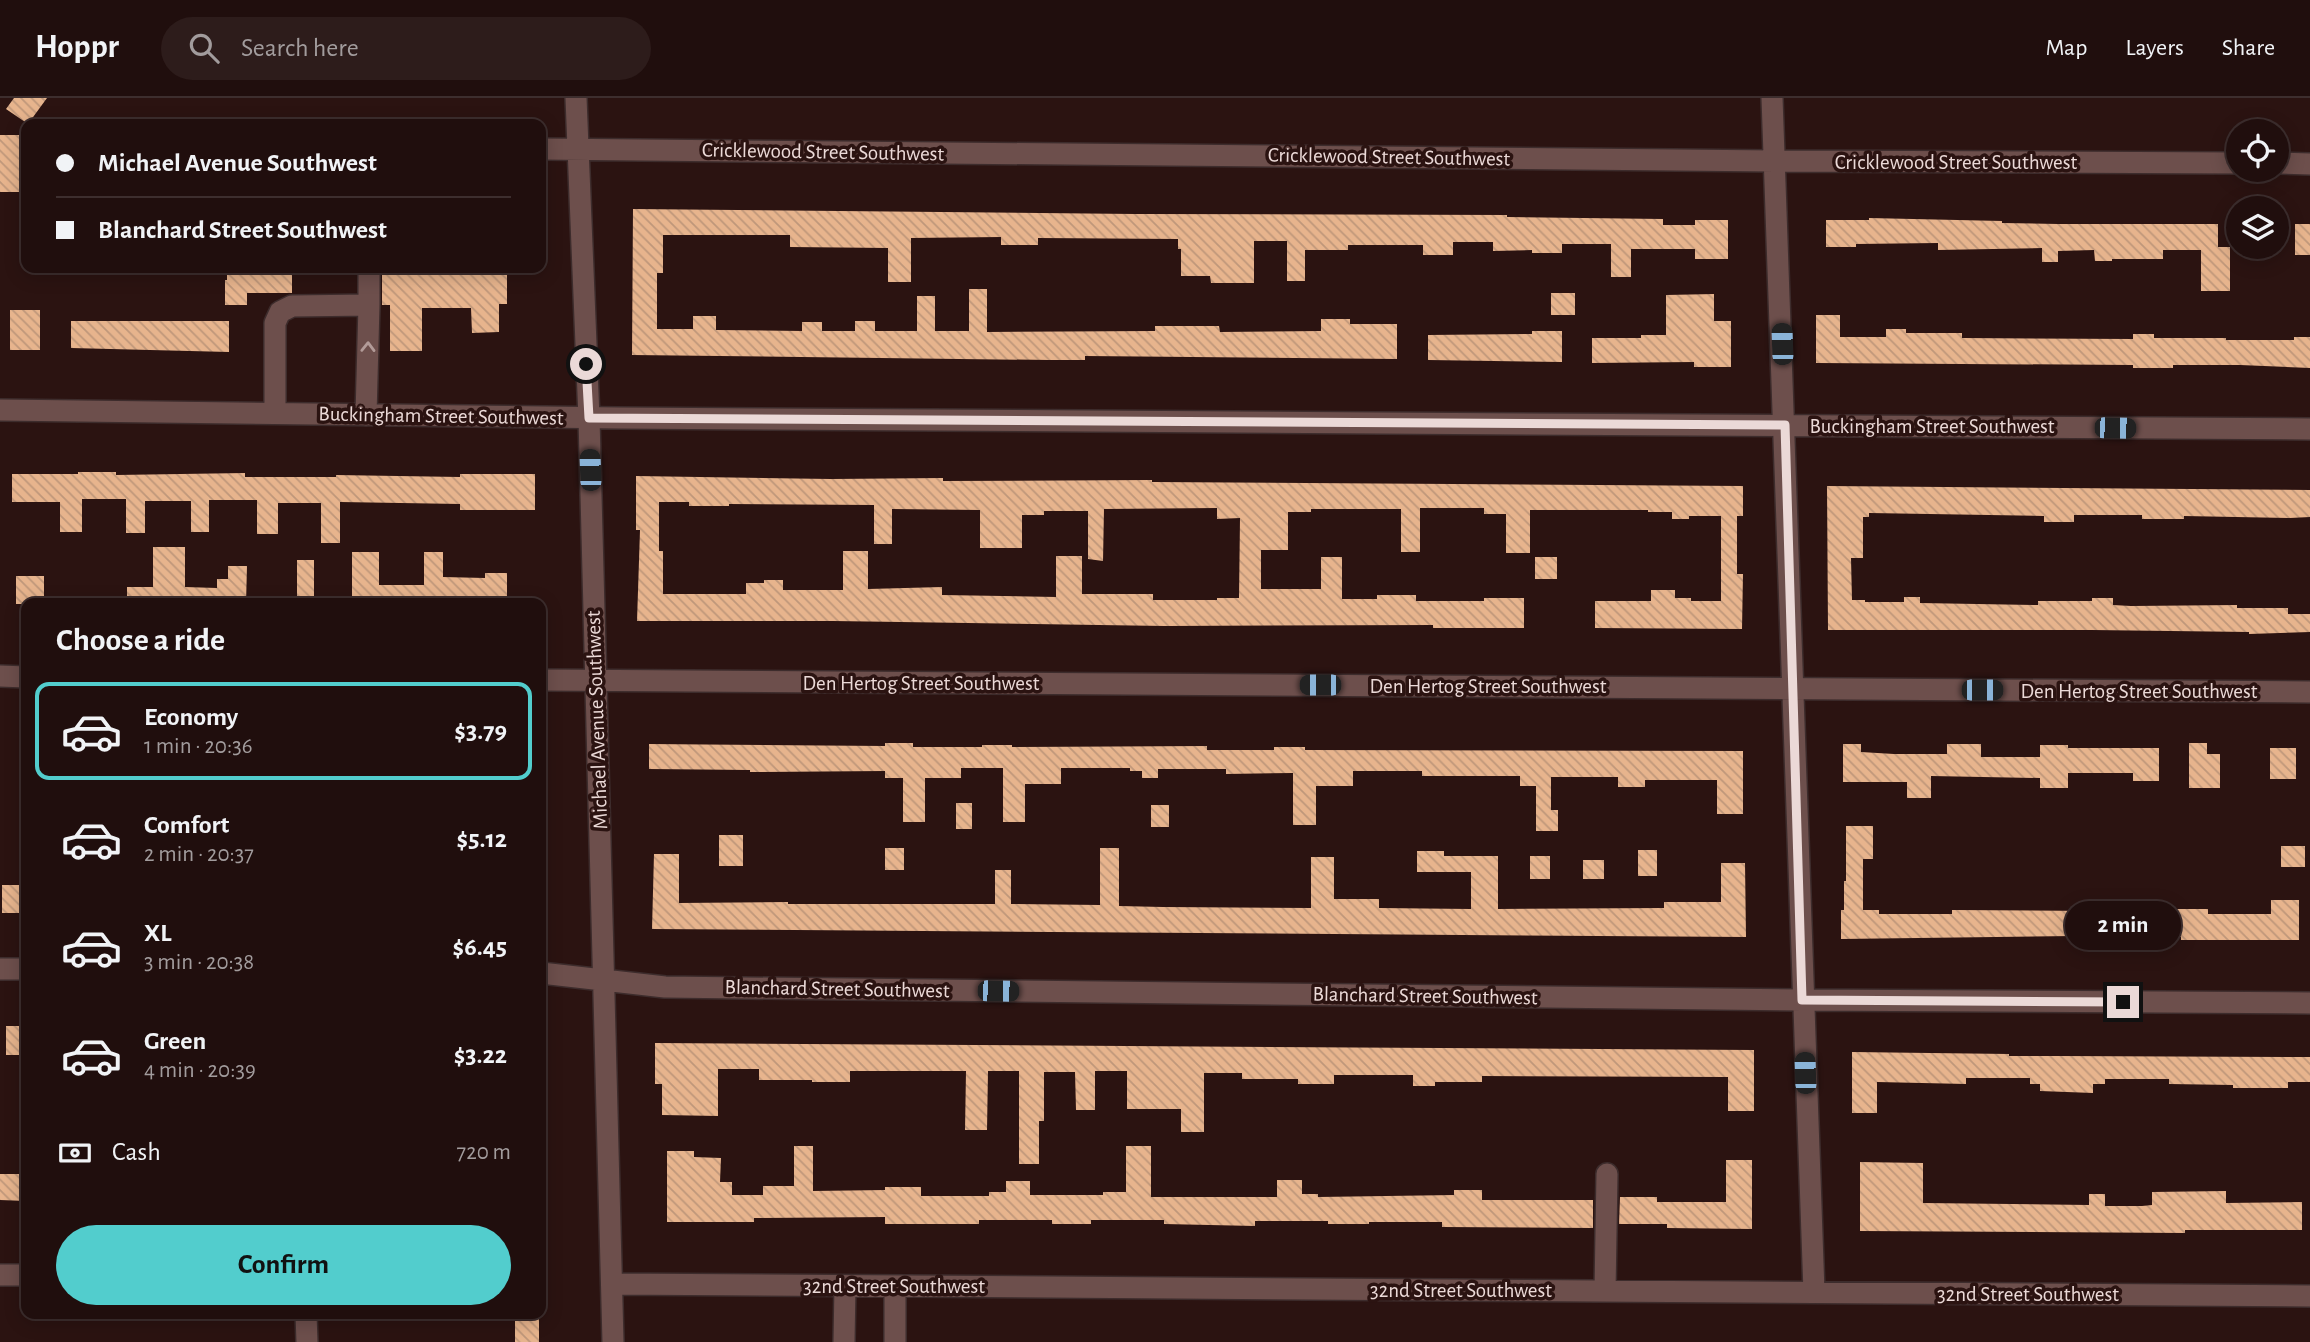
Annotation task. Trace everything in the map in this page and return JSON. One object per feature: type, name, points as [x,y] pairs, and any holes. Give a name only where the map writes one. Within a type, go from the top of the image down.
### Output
[{"type":"street","name":"Michael Avenue Southwest","points":[[576,98],[589,418],[613,1342]]},
{"type":"street","points":[[1772,98],[1814,1292]]},
{"type":"street","name":"Cricklewood Street Southwest","points":[[546,149],[2226,163]]},
{"type":"street","points":[[2289,163],[2310,164]]},
{"type":"street","points":[[366,415],[369,273]]},
{"type":"street","points":[[275,414],[275,324],[280,312],[292,306],[369,305]]},
{"type":"street","name":"Buckingham Street Southwest","points":[[0,410],[589,418],[2310,429]]},
{"type":"street","points":[[0,676],[21,677]]},
{"type":"street","name":"Den Hertog Street Southwest","points":[[546,680],[2310,692]]},
{"type":"street","points":[[0,969],[21,969]]},
{"type":"street","name":"Blanchard Street Southwest","points":[[546,974],[665,987],[2310,1003]]},
{"type":"street","points":[[1605,1291],[1607,1174]]},
{"type":"street","points":[[0,1275],[21,1275]]},
{"type":"street","name":"32nd Street Southwest","points":[[612,1284],[2310,1296]]},
{"type":"street","points":[[844,1342],[845,1286]]},
{"type":"street","points":[[895,1286],[895,1342]]},
{"type":"street","points":[[306,1319],[307,1342]]},
{"type":"building","points":[[14,98],[47,98],[32,119],[21,119],[6,109]]},
{"type":"building","points":[[0,135],[21,135],[21,192],[0,192]]},
{"type":"building","points":[[633,209],[1507,215],[1663,219],[1663,225],[1695,225],[1695,220],[1728,220],[1728,259],[1695,259],[1695,249],[1631,249],[1631,277],[1611,277],[1611,244],[1562,244],[1562,253],[1532,253],[1532,250],[1493,251],[1493,242],[1453,242],[1453,255],[1423,255],[1423,245],[1348,245],[1348,250],[1305,250],[1305,281],[1287,281],[1287,241],[1254,241],[1254,283],[1211,283],[1210,276],[1181,276],[1181,249],[1178,249],[1178,239],[1038,238],[1038,245],[1001,245],[1001,237],[911,238],[911,282],[888,282],[888,248],[790,247],[790,235],[663,235],[663,273],[657,273],[657,329],[693,329],[693,316],[716,316],[716,330],[802,331],[802,322],[822,322],[822,331],[855,331],[855,321],[875,321],[875,331],[917,331],[917,296],[935,296],[935,331],[969,331],[969,289],[987,289],[987,332],[1155,331],[1155,326],[1219,326],[1220,332],[1321,331],[1321,319],[1350,319],[1350,324],[1397,324],[1397,359],[1085,356],[1085,360],[1049,360],[632,355]]},
{"type":"building","points":[[1826,220],[2218,224],[2218,247],[2226,247],[2226,259],[2230,259],[2230,291],[2201,291],[2201,250],[2163,250],[2163,259],[2112,261],[2095,261],[2094,250],[2058,251],[2058,262],[2042,262],[2042,248],[1938,250],[1938,243],[1826,247]]},
{"type":"building","points":[[2295,224],[2310,224],[2310,255],[2295,255]]},
{"type":"building","points":[[227,273],[292,273],[292,293],[247,293],[247,305],[225,305]]},
{"type":"building","points":[[382,273],[507,273],[507,304],[499,304],[499,332],[472,333],[471,308],[422,308],[422,351],[390,351],[390,305],[382,305]]},
{"type":"building","points":[[1551,293],[1575,293],[1575,315],[1551,315]]},
{"type":"building","points":[[1714,294],[1714,321],[1731,321],[1731,367],[1694,367],[1694,362],[1592,363],[1592,338],[1666,335],[1666,295]]},
{"type":"building","points":[[10,310],[40,310],[40,350],[10,350]]},
{"type":"building","points":[[1816,315],[1840,315],[1840,337],[1886,337],[1886,329],[1906,329],[1906,333],[1962,333],[1962,338],[2133,339],[2133,334],[2154,334],[2154,338],[2226,340],[2294,340],[2294,337],[2310,337],[2310,368],[2240,365],[2133,368],[2133,365],[1816,363]]},
{"type":"building","points":[[71,321],[229,321],[229,352],[71,348]]},
{"type":"building","points":[[1532,331],[1562,331],[1562,362],[1428,360],[1428,335],[1532,334]]},
{"type":"building","points":[[116,472],[116,475],[245,473],[245,477],[460,477],[460,474],[535,474],[535,510],[460,510],[460,504],[340,502],[340,543],[321,543],[321,503],[278,503],[278,534],[257,534],[257,500],[209,500],[209,532],[191,532],[191,501],[145,501],[145,533],[126,533],[126,499],[82,499],[82,532],[60,532],[60,502],[12,502],[12,474]]},
{"type":"building","points":[[636,476],[943,478],[943,481],[1152,480],[1743,486],[1743,516],[1737,516],[1737,574],[1743,574],[1742,629],[1595,628],[1595,601],[1651,601],[1651,590],[1675,590],[1675,598],[1721,601],[1721,516],[1672,519],[1672,512],[1648,510],[1530,510],[1530,553],[1506,553],[1506,514],[1484,514],[1484,508],[1420,508],[1420,552],[1401,552],[1401,509],[1311,509],[1311,512],[1288,512],[1288,550],[1261,550],[1261,589],[1321,589],[1321,557],[1342,557],[1342,599],[1377,599],[1377,595],[1416,595],[1416,601],[1524,598],[1524,628],[1433,628],[1433,625],[1165,626],[637,621],[640,530],[636,530]],"holes":[[[659,502],[689,502],[689,506],[874,505],[874,544],[892,544],[892,509],[980,510],[980,548],[1022,548],[1022,515],[1044,515],[1044,511],[1088,511],[1088,559],[1103,561],[1104,509],[1217,508],[1217,519],[1240,518],[1239,598],[1153,600],[1153,594],[1082,594],[1082,556],[1056,556],[1056,597],[942,595],[942,587],[868,589],[868,551],[843,551],[843,590],[783,590],[783,580],[764,580],[764,583],[746,583],[746,594],[663,594],[663,551],[659,551]]]},
{"type":"building","points":[[1827,486],[2310,490],[2310,517],[2184,516],[2184,519],[2142,519],[2142,515],[2074,515],[2074,522],[2044,522],[2044,516],[1869,513],[1869,517],[1863,517],[1863,558],[1851,558],[1852,600],[1904,602],[1904,597],[1920,597],[1920,603],[2038,605],[2038,601],[2092,601],[2092,598],[2113,598],[2113,605],[2237,605],[2237,608],[2288,608],[2288,614],[2310,614],[2310,632],[2249,634],[2092,630],[1828,630]]},
{"type":"building","points":[[153,547],[185,547],[185,587],[217,588],[217,579],[228,579],[228,566],[247,566],[246,598],[127,598],[127,587],[153,587]]},
{"type":"building","points":[[352,552],[379,552],[379,585],[424,585],[424,552],[443,552],[443,577],[485,578],[485,573],[507,573],[507,598],[352,598]]},
{"type":"building","points":[[1535,557],[1557,557],[1557,579],[1535,579]]},
{"type":"building","points":[[297,560],[314,560],[314,598],[297,598]]},
{"type":"building","points":[[16,576],[44,576],[44,598],[21,598],[21,604],[16,604]]},
{"type":"building","points":[[885,743],[913,743],[913,747],[1207,746],[1207,750],[1305,747],[1305,750],[1743,751],[1743,814],[1717,814],[1717,780],[1645,780],[1645,787],[1618,787],[1618,777],[1551,777],[1551,810],[1558,810],[1558,831],[1536,831],[1536,786],[1520,786],[1520,776],[1422,776],[1422,771],[1353,771],[1353,786],[1316,786],[1316,825],[1293,825],[1293,773],[1226,774],[1226,769],[1158,769],[1158,778],[1142,778],[1142,771],[1130,771],[1130,768],[1061,768],[1061,784],[1025,784],[1025,822],[1003,822],[1003,768],[961,768],[961,778],[925,778],[925,822],[903,822],[903,778],[885,778],[885,771],[750,772],[649,769],[649,744],[885,746]]},
{"type":"building","points":[[2189,743],[2207,743],[2207,754],[2220,754],[2220,788],[2189,788]]},
{"type":"building","points":[[1843,744],[1861,744],[1861,752],[1947,754],[1947,744],[1981,744],[1981,757],[2040,757],[2040,745],[2068,745],[2068,748],[2159,748],[2159,781],[2133,781],[2133,773],[2068,773],[2068,788],[2040,788],[2040,778],[1931,776],[1931,798],[1907,798],[1907,782],[1843,782]]},
{"type":"building","points":[[2270,748],[2296,748],[2296,779],[2270,779]]},
{"type":"building","points":[[956,803],[972,803],[972,829],[956,829]]},
{"type":"building","points":[[1151,805],[1169,805],[1169,827],[1151,827]]},
{"type":"building","points":[[1846,826],[1873,826],[1873,859],[1863,859],[1863,910],[1879,910],[1879,914],[1952,914],[1952,910],[2093,911],[2093,903],[2139,904],[2139,901],[2154,901],[2154,909],[2208,909],[2208,914],[2271,914],[2271,900],[2299,900],[2299,940],[2074,936],[1841,939],[1841,910],[1844,910],[1846,881]]},
{"type":"building","points":[[719,835],[743,835],[743,866],[719,866]]},
{"type":"building","points":[[2281,846],[2305,846],[2305,867],[2281,867]]},
{"type":"building","points":[[885,848],[904,848],[904,870],[885,870]]},
{"type":"building","points":[[1100,848],[1119,848],[1119,906],[1311,908],[1311,857],[1334,857],[1334,899],[1379,899],[1379,908],[1471,909],[1471,872],[1417,872],[1417,851],[1444,851],[1444,856],[1498,856],[1498,909],[1664,908],[1664,902],[1721,902],[1721,863],[1745,863],[1746,937],[652,929],[654,854],[679,854],[679,903],[995,904],[995,870],[1011,870],[1011,904],[1100,905]]},
{"type":"building","points":[[1638,850],[1657,850],[1657,876],[1638,876]]},
{"type":"building","points":[[1530,856],[1550,856],[1550,879],[1530,879]]},
{"type":"building","points":[[1583,860],[1604,860],[1604,879],[1583,879]]},
{"type":"building","points":[[2,885],[21,885],[21,913],[2,913]]},
{"type":"building","points":[[6,1026],[21,1026],[21,1055],[6,1055]]},
{"type":"building","points":[[655,1043],[1754,1050],[1754,1111],[1728,1111],[1728,1077],[1482,1076],[1482,1082],[1435,1082],[1435,1086],[1413,1086],[1413,1075],[1334,1075],[1334,1084],[1298,1084],[1298,1079],[1242,1079],[1242,1073],[1204,1073],[1204,1132],[1181,1132],[1181,1109],[1127,1109],[1127,1071],[1095,1071],[1095,1110],[1076,1110],[1075,1072],[1044,1072],[1044,1121],[1039,1121],[1039,1164],[1019,1164],[1019,1071],[988,1071],[987,1130],[965,1130],[966,1071],[850,1071],[850,1082],[812,1082],[759,1080],[759,1069],[718,1069],[718,1116],[662,1115],[662,1084],[655,1084]]},
{"type":"building","points":[[1852,1052],[2009,1056],[2310,1057],[2310,1082],[2288,1082],[2288,1088],[2233,1088],[2233,1085],[2169,1084],[2169,1079],[2105,1079],[2105,1084],[2093,1084],[2093,1093],[2040,1091],[2040,1084],[2030,1084],[2030,1078],[1966,1078],[1966,1084],[1877,1082],[1877,1113],[1852,1113]]},
{"type":"building","points":[[794,1146],[813,1146],[813,1191],[921,1187],[921,1196],[989,1196],[989,1192],[1006,1192],[1006,1181],[1030,1181],[1030,1195],[1103,1195],[1103,1192],[1126,1192],[1126,1146],[1151,1146],[1151,1197],[1277,1197],[1277,1180],[1302,1180],[1302,1194],[1318,1194],[1318,1197],[1454,1195],[1454,1190],[1482,1190],[1482,1200],[1593,1200],[1593,1228],[1442,1227],[1442,1222],[1328,1224],[1328,1221],[1255,1221],[1255,1226],[1164,1224],[1164,1220],[1091,1220],[1091,1224],[1052,1224],[1052,1220],[979,1220],[979,1224],[885,1224],[885,1217],[667,1222],[667,1151],[694,1151],[694,1157],[721,1158],[720,1182],[732,1182],[732,1195],[763,1195],[763,1186],[794,1186]]},
{"type":"building","points":[[1726,1160],[1752,1160],[1752,1229],[1667,1228],[1667,1224],[1619,1224],[1620,1197],[1657,1197],[1657,1202],[1726,1202]]},
{"type":"building","points":[[1860,1162],[1923,1163],[1923,1203],[2089,1205],[2089,1194],[2105,1194],[2105,1206],[2142,1206],[2152,1205],[2152,1192],[2226,1191],[2226,1203],[2302,1202],[2302,1230],[2185,1230],[2185,1233],[1860,1231]]},
{"type":"building","points":[[0,1174],[21,1174],[21,1201],[0,1200]]},
{"type":"building","points":[[515,1319],[539,1319],[539,1342],[515,1342]]},
{"type":"route","points":[[586,364],[589,418],[1785,425],[1802,1000],[2123,1002]]}]
